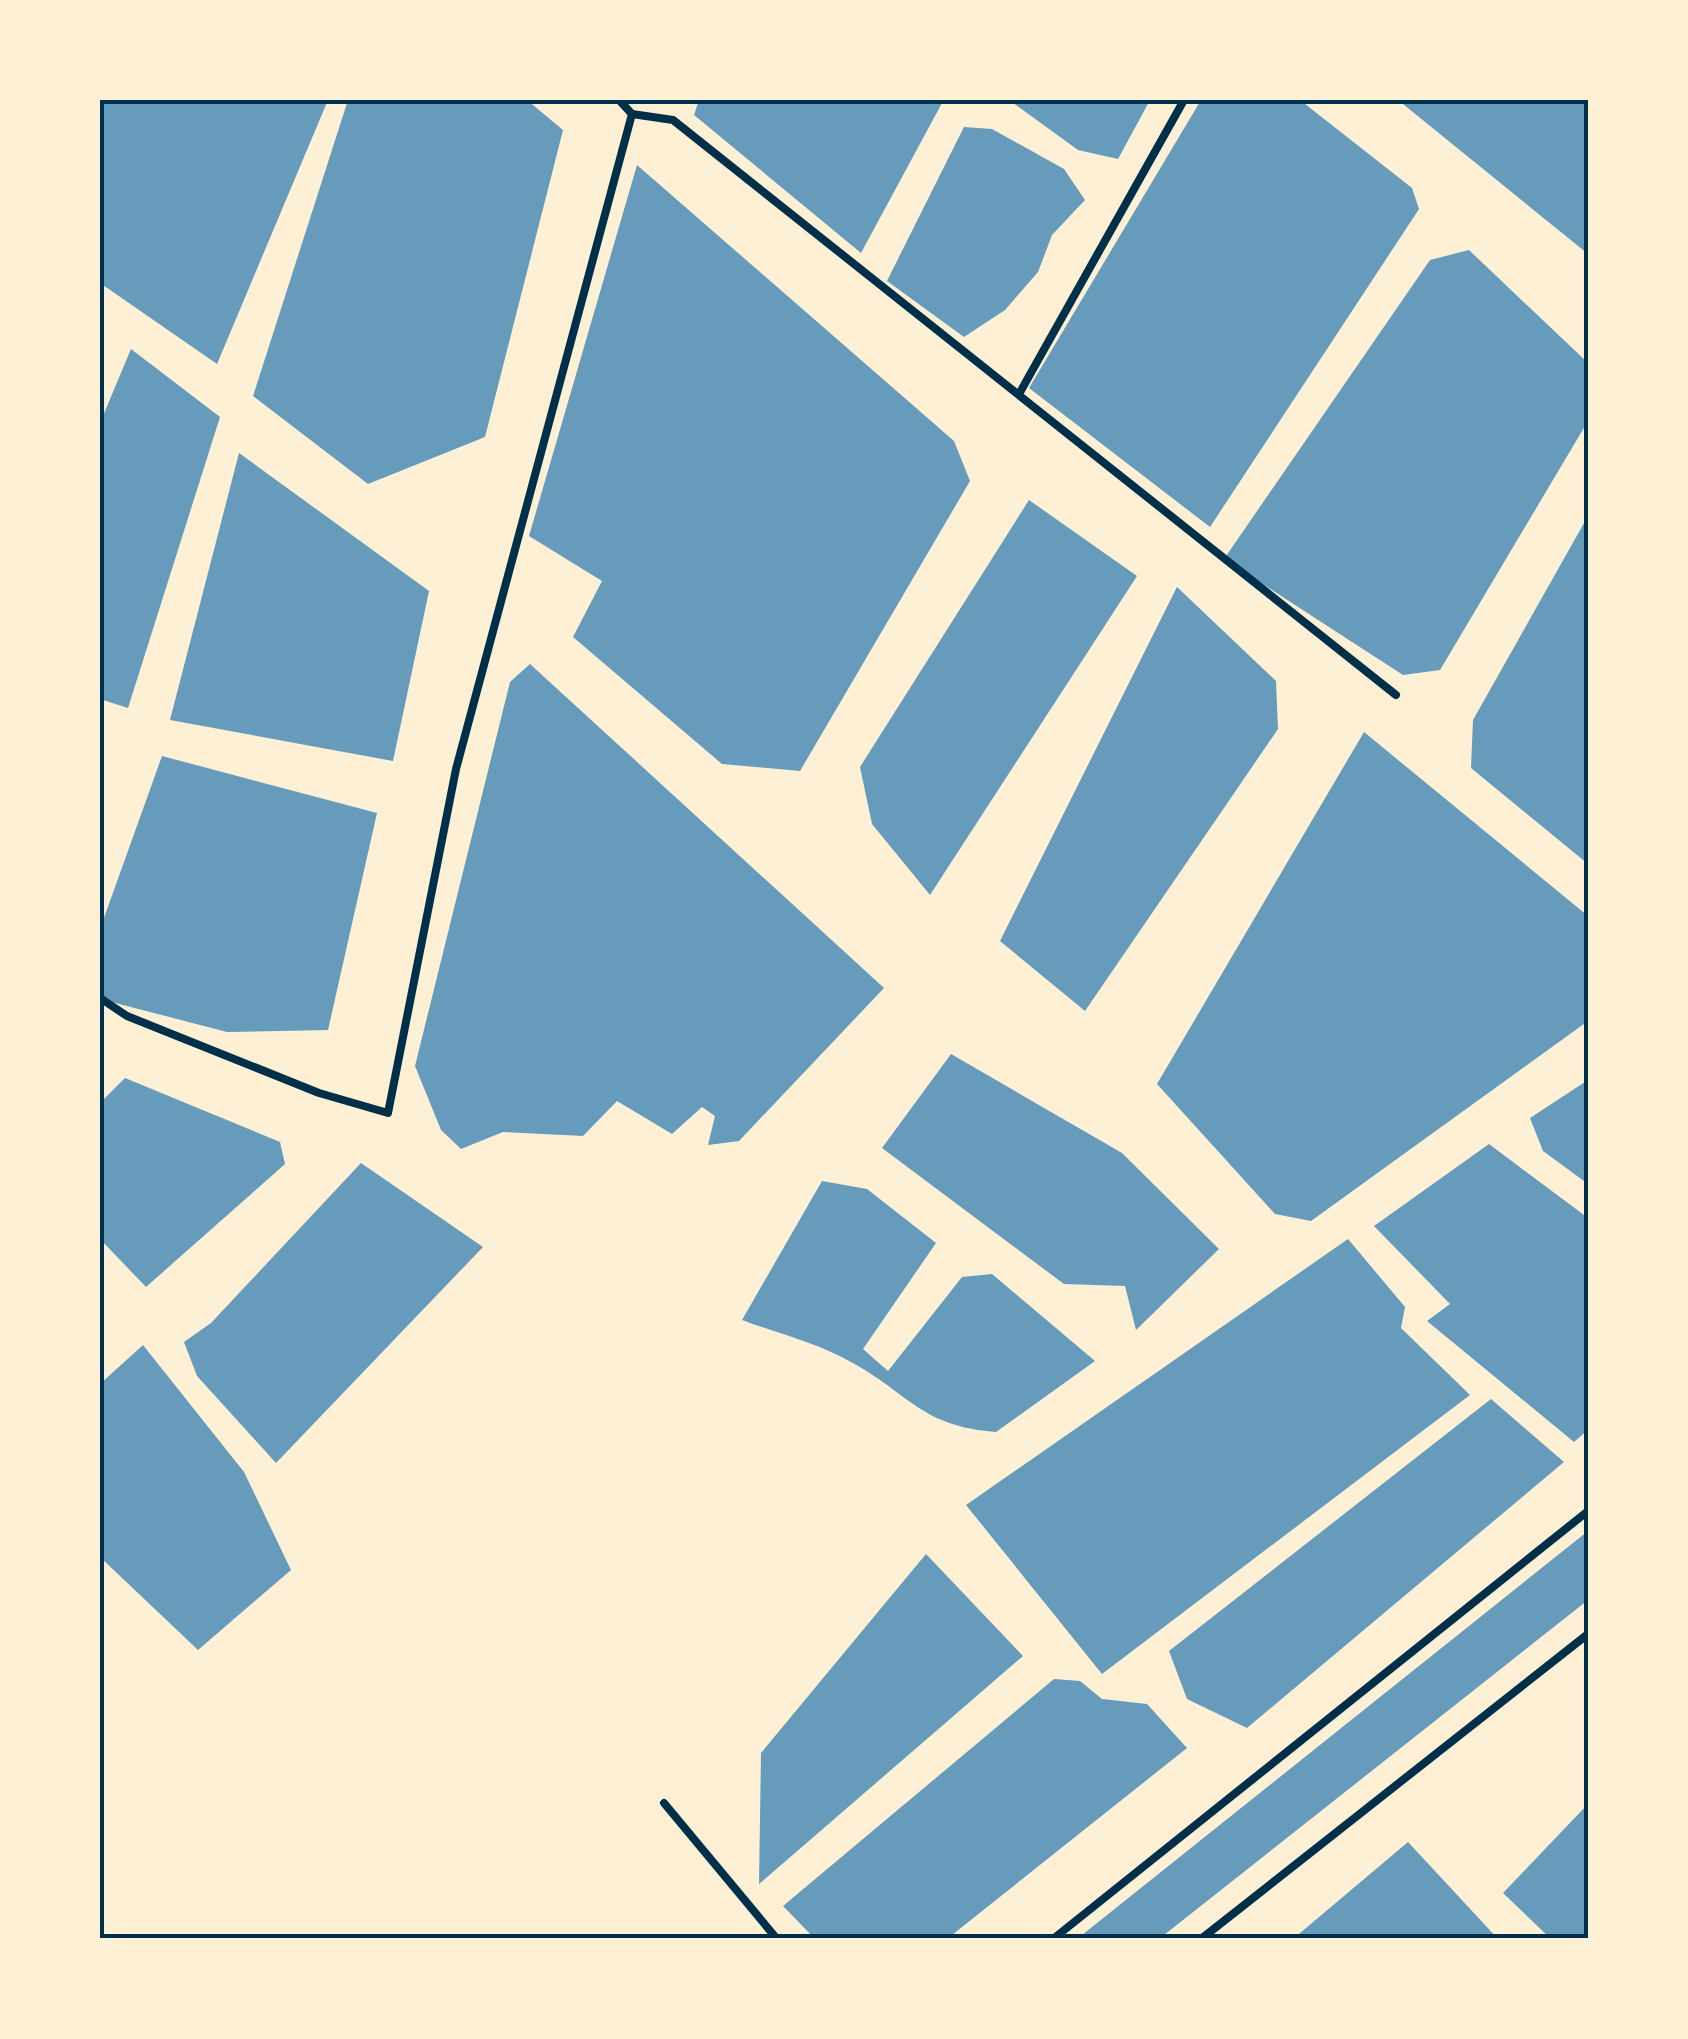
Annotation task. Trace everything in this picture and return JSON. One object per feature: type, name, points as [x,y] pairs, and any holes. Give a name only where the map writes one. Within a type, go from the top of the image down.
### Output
[{"type":"lane","points":[[620,100],[632,114],[672,120],[1396,694]]},
{"type":"lane","points":[[1019,394],[1184,100]]},
{"type":"lane","points":[[100,998],[127,1016],[320,1093],[388,1112],[456,769],[632,114]]},
{"type":"lane","points":[[1054,1939],[1588,1512]]},
{"type":"lane","points":[[1201,1939],[1588,1634]]},
{"type":"lane","points":[[664,1803],[777,1939]]},
{"type":"water","points":[[100,100],[328,100],[217,364],[100,283]]},
{"type":"water","points":[[348,100],[527,100],[563,130],[485,437],[368,484],[253,396]]},
{"type":"water","points":[[699,100],[942,103],[861,253],[694,115]]},
{"type":"water","points":[[1009,100],[1150,100],[1118,159],[1078,150]]},
{"type":"water","points":[[1201,100],[1300,100],[1412,188],[1419,209],[1210,527],[1029,388]]},
{"type":"water","points":[[1398,100],[1588,100],[1588,254]]},
{"type":"water","points":[[964,127],[992,129],[1064,169],[1085,200],[1052,235],[1038,272],[1005,310],[964,337],[887,281]]},
{"type":"water","points":[[637,165],[954,441],[970,481],[800,771],[722,764],[573,637],[602,581],[529,536]]},
{"type":"water","points":[[1469,250],[1588,363],[1588,421],[1440,670],[1403,675],[1224,559],[1430,260]]},
{"type":"water","points":[[131,349],[220,417],[128,708],[100,699],[100,423]]},
{"type":"water","points":[[239,453],[429,591],[393,761],[170,720]]},
{"type":"water","points":[[1029,500],[1137,576],[930,895],[872,824],[860,767]]},
{"type":"water","points":[[1588,516],[1588,864],[1471,768],[1473,720]]},
{"type":"water","points":[[1177,587],[1276,681],[1278,729],[1085,1011],[1000,941]]},
{"type":"water","points":[[530,664],[884,988],[739,1141],[708,1145],[715,1116],[702,1107],[672,1134],[617,1101],[583,1136],[503,1132],[461,1149],[441,1130],[415,1066],[510,682]]},
{"type":"water","points":[[1364,732],[1588,916],[1588,1021],[1311,1221],[1275,1214],[1157,1084]]},
{"type":"water","points":[[162,756],[377,813],[328,1030],[227,1032],[100,999],[100,929]]},
{"type":"water","points":[[951,1054],[1122,1153],[1219,1249],[1136,1330],[1125,1286],[1064,1284],[882,1148]]},
{"type":"water","points":[[125,1078],[280,1142],[285,1164],[146,1287],[100,1239],[100,1103]]},
{"type":"water","points":[[1588,1080],[1588,1184],[1543,1151],[1530,1118]]},
{"type":"water","points":[[1489,1144],[1588,1218],[1588,1430],[1574,1442],[1427,1321],[1450,1304],[1374,1226]]},
{"type":"water","points":[[361,1163],[483,1247],[276,1463],[197,1376],[184,1342],[211,1323]]},
{"type":"water","points":[[822,1181],[867,1189],[936,1243],[863,1349],[888,1371],[962,1277],[992,1274],[1095,1361],[996,1432],[970,1429],[932,1416],[838,1355],[742,1320]]},
{"type":"water","points":[[1348,1239],[1405,1307],[1401,1328],[1470,1395],[1102,1674],[966,1505]]},
{"type":"water","points":[[143,1345],[244,1472],[291,1570],[198,1650],[100,1557],[100,1384]]},
{"type":"water","points":[[1491,1399],[1564,1462],[1247,1728],[1187,1699],[1169,1651]]},
{"type":"water","points":[[1588,1531],[1588,1600],[1159,1939],[1077,1939]]},
{"type":"water","points":[[926,1554],[1023,1656],[759,1884],[761,1753]]},
{"type":"water","points":[[1054,1679],[1080,1681],[1102,1699],[1147,1704],[1187,1748],[947,1939],[815,1939],[783,1906]]},
{"type":"water","points":[[1588,1804],[1588,1939],[1551,1939],[1503,1893]]},
{"type":"water","points":[[1408,1842],[1498,1939],[1293,1939]]}]
